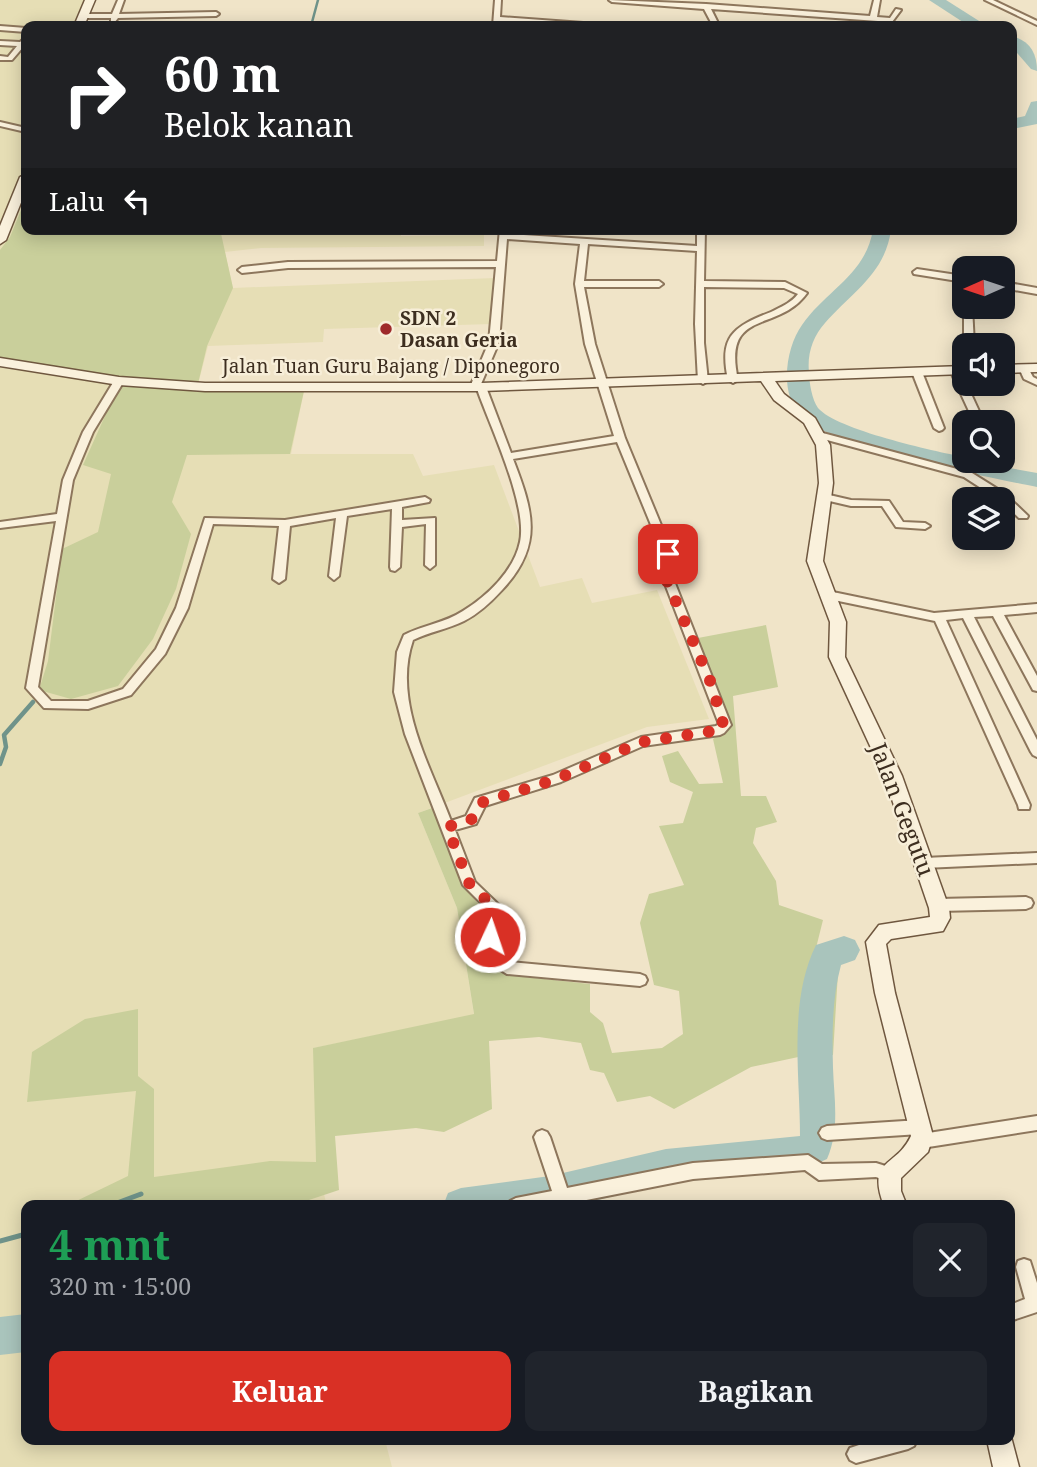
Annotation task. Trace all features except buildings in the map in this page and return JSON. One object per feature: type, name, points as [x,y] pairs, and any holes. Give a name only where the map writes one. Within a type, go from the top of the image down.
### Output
[{"type":"street","points":[[81,21],[90,0]]},
{"type":"street","points":[[113,21],[121,0]]},
{"type":"street","points":[[496,21],[498,0]]},
{"type":"street","points":[[612,0],[894,20],[898,10]]},
{"type":"street","points":[[873,18],[877,0]]},
{"type":"street","points":[[988,0],[1020,18],[1037,23]]},
{"type":"street","points":[[706,6],[714,21]]},
{"type":"street","points":[[83,16],[216,14]]},
{"type":"street","points":[[844,15],[844,21]]},
{"type":"street","points":[[0,29],[21,30]]},
{"type":"street","points":[[0,43],[21,42]]},
{"type":"street","points":[[0,58],[10,59],[21,47]]},
{"type":"street","points":[[0,124],[21,129]]},
{"type":"street","points":[[0,240],[21,189]]},
{"type":"street","points":[[504,235],[494,342],[478,387],[506,457],[525,515],[525,544],[495,592],[478,606],[453,622],[412,636],[403,652],[400,692],[422,768],[470,885],[494,907],[491,952],[498,964],[521,970],[640,980]]},
{"type":"street","points":[[552,235],[584,241],[701,250]]},
{"type":"street","points":[[701,235],[698,334],[703,381]]},
{"type":"street","points":[[447,827],[471,820],[480,803],[557,779],[641,742],[720,730],[725,725],[687,622],[664,574],[662,563],[668,556],[667,551],[620,438],[605,384],[590,344],[579,284],[584,241]]},
{"type":"street","points":[[242,270],[288,265],[502,264]]},
{"type":"street","points":[[917,272],[952,277]]},
{"type":"street","points":[[579,284],[659,284]]},
{"type":"street","points":[[701,284],[785,285],[803,293],[795,302],[765,316],[735,337],[729,355],[733,380]]},
{"type":"street","points":[[1015,287],[1037,291]]},
{"type":"street","name":"Jalan Tuan Guru Bajang / Diponegoro","points":[[0,362],[119,381],[205,387],[478,387],[952,370]]},
{"type":"street","points":[[1031,368],[1029,379],[1037,382]]},
{"type":"street","points":[[916,372],[939,428]]},
{"type":"street","points":[[775,378],[775,392],[810,421],[819,435],[968,475],[1000,495],[1023,516]]},
{"type":"street","points":[[119,381],[73,463],[60,517],[40,657],[32,688],[48,705],[88,705],[127,692],[161,651],[172,629],[209,520],[285,523],[425,500]]},
{"type":"street","name":"Jalan Gegutu","points":[[819,435],[825,457],[825,497],[815,561],[838,622],[836,649],[839,666],[877,739],[924,863],[940,918],[936,925],[886,931],[876,942],[885,993],[921,1134]]},
{"type":"street","points":[[506,457],[620,438]]},
{"type":"street","points":[[825,497],[851,503],[883,503],[890,507],[900,525],[925,526]]},
{"type":"street","points":[[395,568],[397,505]]},
{"type":"street","points":[[334,576],[342,514]]},
{"type":"street","points":[[0,525],[60,517]]},
{"type":"street","points":[[396,524],[432,520],[430,565]]},
{"type":"street","points":[[279,579],[285,523]]},
{"type":"street","points":[[828,595],[939,617],[1037,608]]},
{"type":"street","points":[[997,612],[1037,687]]},
{"type":"street","points":[[967,615],[1037,752]]},
{"type":"street","points":[[939,617],[1024,805]]},
{"type":"street","points":[[924,863],[1037,858]]},
{"type":"street","points":[[938,905],[1027,903]]},
{"type":"street","points":[[827,1133],[921,1134],[1037,1123]]},
{"type":"street","points":[[894,1200],[889,1174],[921,1134]]},
{"type":"street","points":[[542,1137],[560,1190]]},
{"type":"street","points":[[532,1200],[560,1190],[748,1165],[808,1162],[819,1172],[876,1170],[889,1174]]},
{"type":"street","points":[[1015,1311],[1035,1304],[1024,1267]]},
{"type":"street","points":[[856,1454],[889,1445]]},
{"type":"street","points":[[1001,1445],[1006,1467]]},
{"type":"shaded area","points":[[0,0],[87,0],[79,21],[21,21],[21,235],[484,235],[484,246],[261,248],[225,252],[233,288],[495,278],[492,324],[324,329],[323,342],[208,346],[196,392],[304,391],[291,454],[413,454],[423,476],[494,465],[540,587],[582,578],[592,603],[657,590],[709,719],[647,727],[418,813],[457,908],[474,1015],[314,1048],[316,1162],[326,1200],[21,1200],[21,1445],[386,1445],[392,1467],[0,1467]]},
{"type":"green space","points":[[21,210],[21,235],[221,235],[233,288],[207,346],[196,392],[304,391],[290,454],[187,455],[172,502],[191,534],[176,589],[153,639],[118,686],[71,699],[39,690],[48,661],[62,549],[98,532],[111,474],[83,465],[122,378],[0,359],[0,250],[10,237]]},
{"type":"green space","points":[[766,625],[778,687],[733,696],[741,796],[766,796],[777,822],[756,828],[753,843],[776,881],[779,905],[823,920],[816,948],[838,972],[833,1055],[803,1056],[751,1067],[674,1109],[650,1096],[617,1102],[604,1073],[590,1070],[581,1043],[539,1037],[489,1041],[492,1109],[444,1132],[416,1128],[335,1136],[339,1190],[309,1200],[78,1200],[128,1176],[136,1091],[27,1102],[32,1052],[85,1019],[138,1009],[138,1076],[154,1089],[154,1177],[270,1161],[316,1162],[313,1048],[474,1014],[457,908],[418,813],[432,808],[469,892],[487,915],[486,960],[507,975],[590,984],[590,1012],[603,1023],[612,1053],[662,1048],[683,1034],[679,991],[654,985],[640,923],[649,894],[684,885],[659,826],[683,823],[693,792],[670,782],[662,756],[678,751],[699,784],[723,783],[713,739],[730,726],[698,638]]},
{"type":"waterway","points":[[312,21],[318,0]]},
{"type":"waterway","points":[[936,0],[971,21]]},
{"type":"waterway","points":[[1017,44],[1037,66]]},
{"type":"waterway","points":[[1017,123],[1032,120],[1037,106]]},
{"type":"waterway","points":[[881,235],[868,268],[818,318],[801,345],[798,375],[808,411],[822,421],[879,443],[1037,480]]},
{"type":"waterway","points":[[0,764],[6,747],[4,735],[33,702]]},
{"type":"waterway","points":[[506,1200],[550,1194],[666,1166],[801,1154],[814,1147],[818,1136],[815,1045],[821,977],[827,955],[844,950]]},
{"type":"waterway","points":[[125,1200],[141,1194]]},
{"type":"waterway","points":[[0,1241],[21,1235]]},
{"type":"waterway","points":[[0,1336],[21,1334]]},
{"type":"place","name":"SDN 2 Dasan Geria","points":[[386,329]]},
{"type":"route","points":[[490,937],[494,907],[470,885],[447,827],[471,820],[475,817],[475,809],[480,803],[492,797],[557,779],[641,742],[720,730],[725,725],[687,622],[664,574],[662,563],[668,554]]}]
